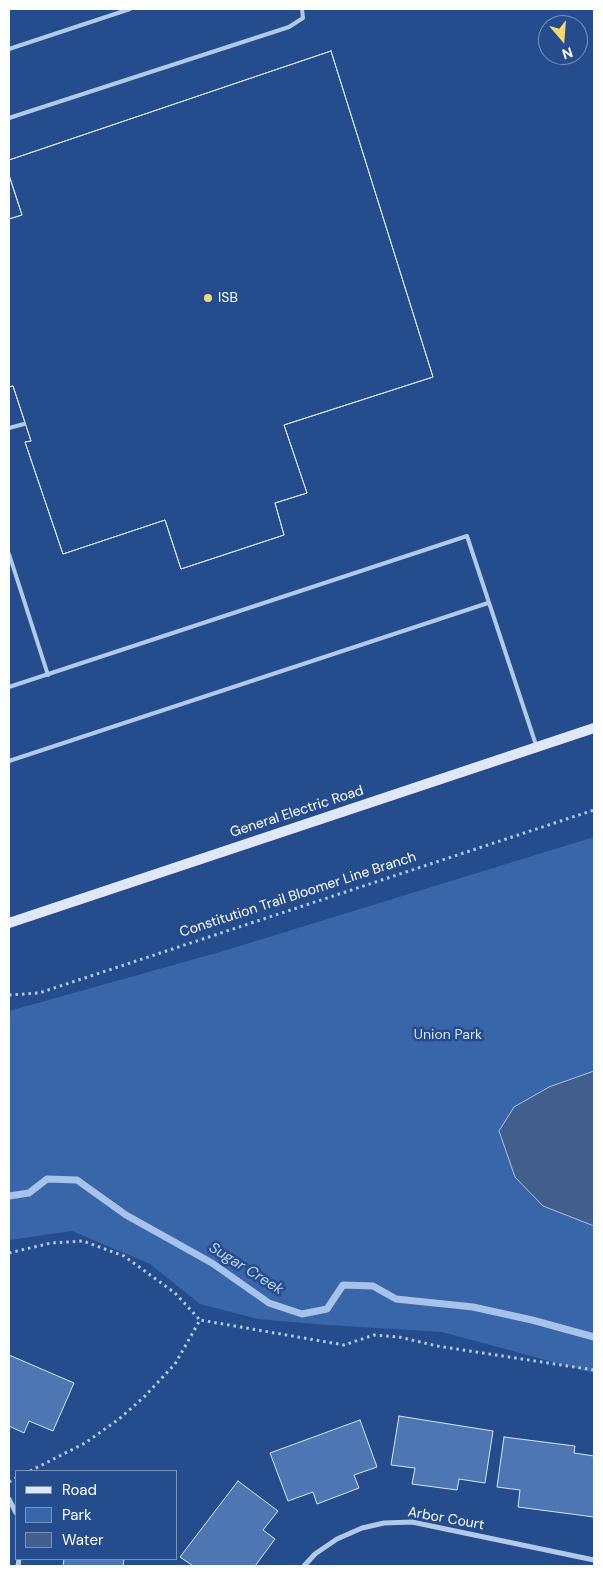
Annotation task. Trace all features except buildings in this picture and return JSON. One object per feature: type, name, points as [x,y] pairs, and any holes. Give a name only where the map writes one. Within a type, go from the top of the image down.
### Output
[{"type":"main road","name":"General Electric Road","points":[[9,923],[594,728]]},
{"type":"street","points":[[9,1499],[15,1511]]},
{"type":"street","name":"Arbor Court","points":[[304,1566],[314,1554],[337,1539],[362,1528],[384,1523],[412,1522],[594,1560]]},
{"type":"lane","points":[[9,49],[130,9]]},
{"type":"lane","points":[[9,118],[289,27],[303,18],[302,9]]},
{"type":"lane","points":[[9,428],[24,424]]},
{"type":"lane","points":[[9,687],[468,536],[488,602],[537,747]]},
{"type":"lane","points":[[9,554],[48,675]]},
{"type":"lane","points":[[9,761],[488,602]]},
{"type":"path","name":"Constitution Trail Bloomer Line Branch","points":[[9,995],[39,993],[594,810]]},
{"type":"path","points":[[9,1253],[51,1243],[83,1241],[124,1256],[175,1293],[200,1320],[344,1345],[374,1335],[398,1337],[437,1346],[594,1370]]},
{"type":"path","points":[[32,1470],[85,1442],[119,1420],[175,1364],[200,1320]]},
{"type":"green space","name":"Union Park","points":[[594,837],[594,1373],[442,1332],[258,1319],[200,1304],[150,1264],[72,1231],[9,1240],[9,1011],[220,952]]},
{"type":"water","points":[[594,1071],[594,1226],[543,1206],[515,1177],[499,1131],[514,1107],[549,1087]]},
{"type":"waterway","name":"Sugar Creek","points":[[9,1196],[29,1193],[47,1179],[77,1180],[126,1215],[212,1263],[269,1303],[302,1314],[327,1309],[343,1285],[373,1286],[396,1299],[473,1307],[532,1320],[594,1337]]},
{"type":"place","name":"ISB","points":[[208,298]]}]
